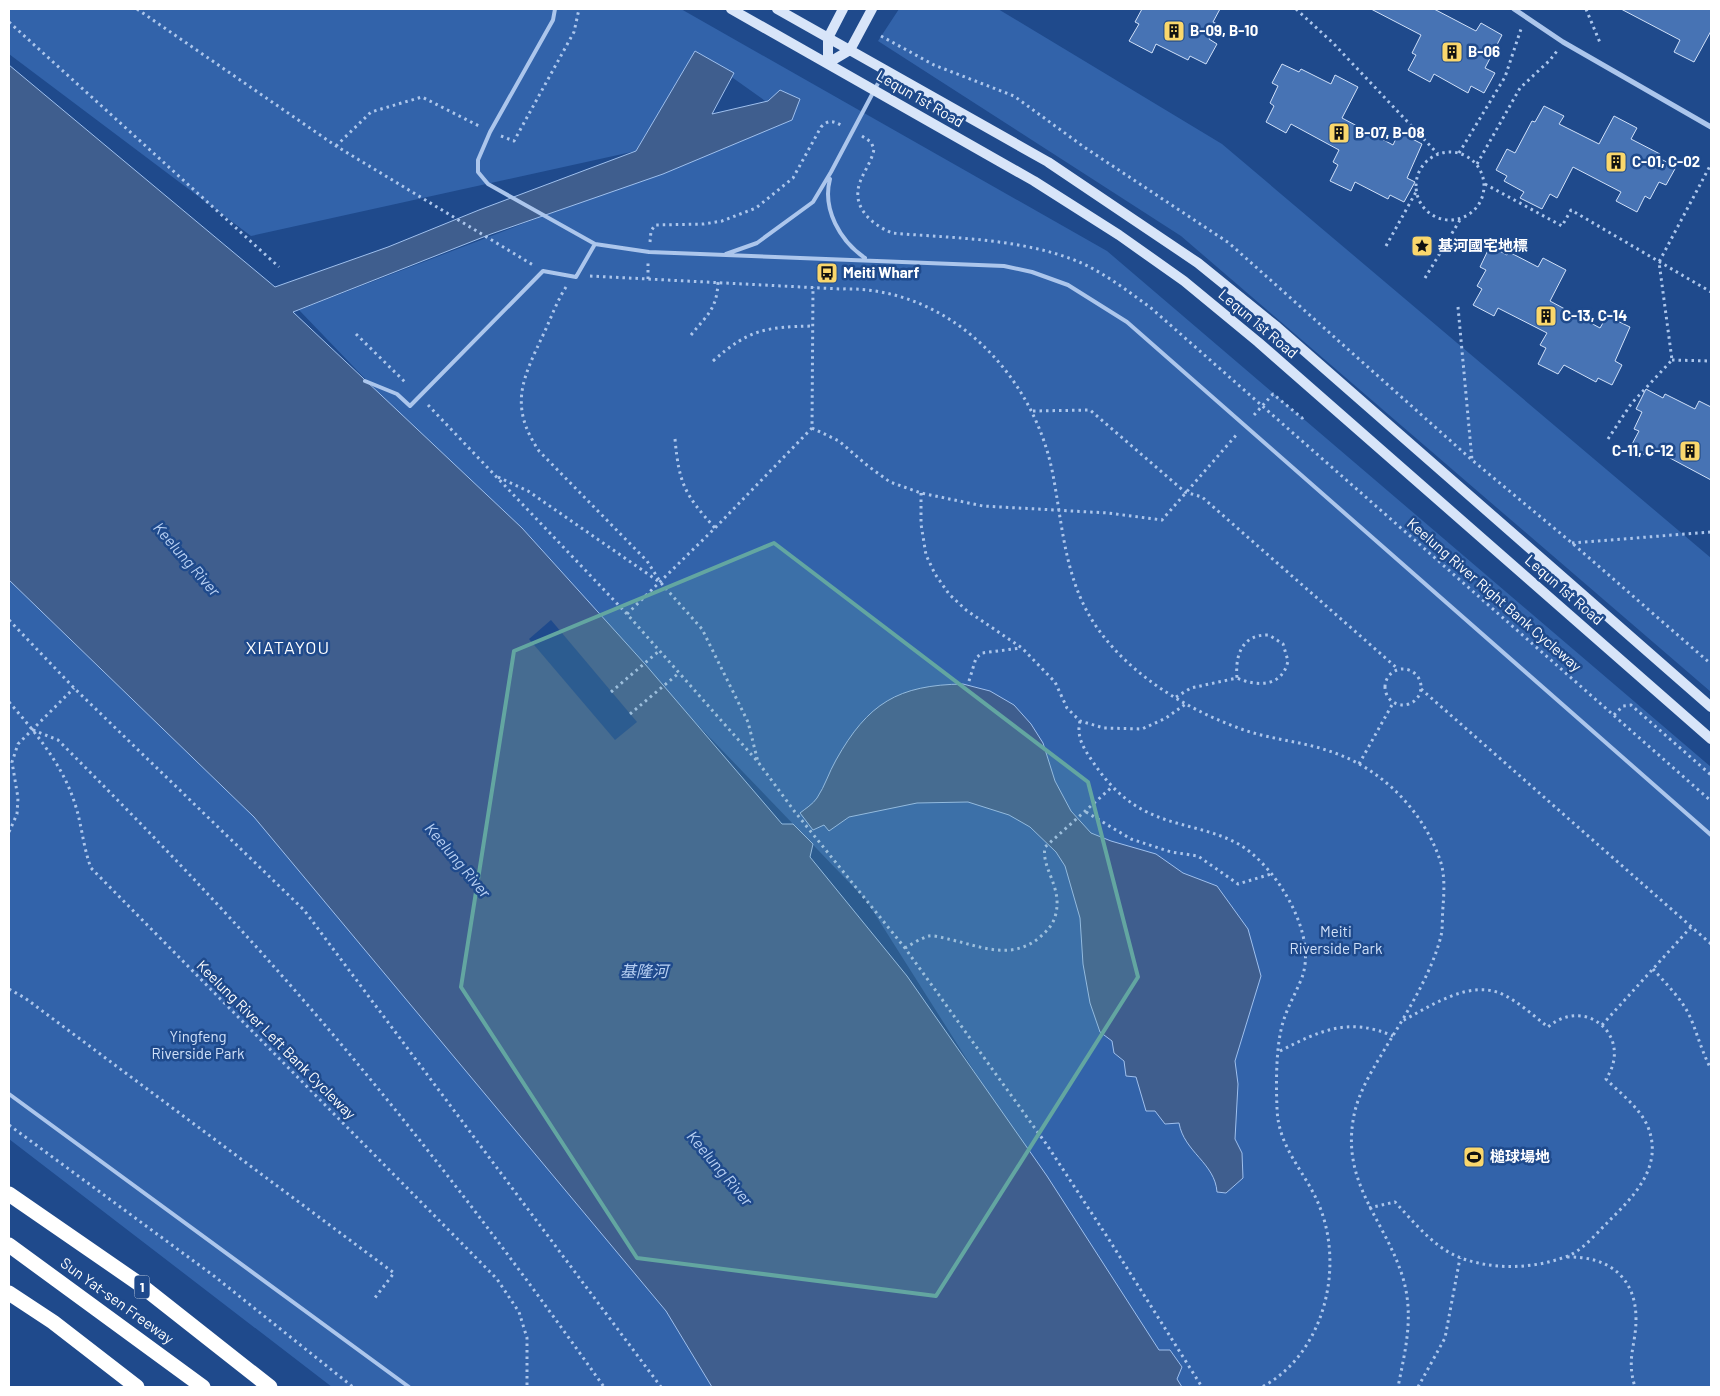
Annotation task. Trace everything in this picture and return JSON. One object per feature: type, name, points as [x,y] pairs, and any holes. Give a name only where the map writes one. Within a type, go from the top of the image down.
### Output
[{"type":"highway","name":"1","points":[[9,1194],[138,1283],[270,1387]]},
{"type":"highway","name":"Sun Yat-sen Freeway","points":[[9,1245],[203,1387]]},
{"type":"highway","points":[[9,1293],[53,1322],[137,1387]]},
{"type":"main road","name":"Lequn 1st Road","points":[[731,9],[1034,181],[1119,235],[1184,281],[1265,349],[1711,738]]},
{"type":"main road","name":"Lequn 1st Road","points":[[777,9],[1048,162],[1198,263],[1277,328],[1711,707]]},
{"type":"main road","points":[[828,64],[828,38],[843,9]]},
{"type":"main road","points":[[828,64],[850,50],[872,9]]},
{"type":"street","points":[[1514,9],[1563,42],[1711,128]]},
{"type":"lane","points":[[555,9],[552,20],[490,132],[478,160],[478,172],[488,184],[595,244],[649,252],[865,259],[1004,266],[1032,272],[1068,284],[1127,322],[1711,835]]},
{"type":"lane","points":[[721,255],[757,243],[778,230],[813,202],[832,172],[885,70]]},
{"type":"lane","points":[[832,172],[827,190],[833,217],[848,244],[865,259]]},
{"type":"lane","points":[[365,381],[396,394],[410,406],[420,398],[543,271],[576,277],[595,244]]},
{"type":"lane","points":[[9,1094],[409,1387]]},
{"type":"path","points":[[137,9],[336,146],[543,271]]},
{"type":"path","points":[[336,146],[371,112],[422,97],[490,132],[514,141],[574,32],[579,9]]},
{"type":"path","points":[[1296,9],[1333,43],[1438,154]]},
{"type":"path","points":[[1586,9],[1601,45]]},
{"type":"path","points":[[1460,153],[1505,77],[1526,17]]},
{"type":"path","points":[[9,22],[279,267]]},
{"type":"path","points":[[881,36],[934,65],[1014,96],[1084,147],[1229,243],[1472,460],[1572,543],[1711,664]]},
{"type":"path","points":[[1477,164],[1520,88],[1550,60],[1563,42]]},
{"type":"path","points":[[651,231],[655,225],[704,224],[722,221],[756,208],[793,178],[821,127],[826,122],[833,121],[853,131]]},
{"type":"path","name":"Keelung River Right Bank Cycleway","points":[[853,131],[871,142],[874,149],[859,183],[859,200],[864,214],[876,226],[892,233],[1018,244],[1067,257],[1110,279],[1151,308],[1711,801]]},
{"type":"path","points":[[1460,153],[1477,164],[1485,184],[1484,195],[1479,206],[1471,214],[1460,220],[1448,221],[1432,215],[1420,202],[1416,191],[1416,180],[1421,168],[1428,160],[1438,154],[1460,153]]},
{"type":"path","points":[[1672,360],[1659,262],[1711,164]]},
{"type":"path","points":[[1485,184],[1562,226],[1571,210],[1711,292]]},
{"type":"path","points":[[1386,246],[1416,191]]},
{"type":"path","points":[[1425,278],[1460,220]]},
{"type":"path","points":[[758,762],[748,722],[702,629],[661,583],[647,561],[539,451],[528,434],[520,404],[523,378],[565,289],[576,277],[597,275],[813,287],[866,288],[905,298],[945,316],[970,333],[996,356],[1033,411],[1053,473],[1067,565],[1096,627],[1121,656],[1147,678],[1176,697],[1244,730],[1330,751],[1359,764],[1404,798],[1418,816],[1432,840],[1443,869],[1444,899],[1441,936],[1418,993],[1371,1072],[1353,1120],[1351,1148],[1357,1179],[1369,1208],[1401,1271],[1408,1299],[1410,1330],[1398,1387]]},
{"type":"path","points":[[691,334],[714,306],[717,298],[718,282]]},
{"type":"path","points":[[627,614],[661,583],[812,428],[813,287]]},
{"type":"path","points":[[1458,307],[1472,460]]},
{"type":"path","points":[[713,361],[731,345],[772,326],[813,326]]},
{"type":"path","points":[[356,334],[495,475],[627,614],[758,762],[795,812],[905,948],[1052,1153],[1202,1387]]},
{"type":"path","points":[[1608,439],[1631,404],[1672,360],[1711,361]]},
{"type":"path","points":[[1254,415],[1273,394],[1303,417]]},
{"type":"path","points":[[1033,411],[1090,410],[1185,492],[1202,497],[1398,669]]},
{"type":"path","points":[[812,428],[839,441],[890,482],[921,493],[983,506],[1108,513],[1162,520],[1238,433]]},
{"type":"path","points":[[674,439],[682,483],[690,500],[715,528]]},
{"type":"path","points":[[495,475],[528,492],[661,583]]},
{"type":"path","points":[[921,493],[923,539],[926,555],[934,574],[949,594],[966,610],[1022,648],[1055,682],[1067,708],[1080,721],[1104,728],[1142,728],[1166,718],[1187,703]]},
{"type":"path","points":[[1572,543],[1711,532]]},
{"type":"path","points":[[9,620],[74,688],[304,910],[661,1387]]},
{"type":"path","points":[[1176,697],[1191,688],[1237,678],[1248,683],[1266,684],[1282,676],[1288,661],[1283,644],[1269,635],[1252,637],[1245,642],[1238,658],[1237,678]]},
{"type":"path","points":[[969,681],[976,658],[982,653],[1008,652],[1022,648]]},
{"type":"path","points":[[611,692],[660,651]]},
{"type":"path","points":[[1398,669],[1412,670],[1421,682],[1422,689],[1419,696],[1408,705],[1394,703],[1388,698],[1384,684],[1391,672],[1398,669]]},
{"type":"path","points":[[630,714],[679,672]]},
{"type":"path","points":[[9,832],[17,814],[18,798],[12,762],[18,744],[74,688]]},
{"type":"path","points":[[1422,689],[1711,944]]},
{"type":"path","name":"Keelung River Left Bank Cycleway","points":[[9,702],[33,730],[60,769],[75,804],[84,850],[91,868],[496,1279],[519,1312],[527,1338],[527,1387]]},
{"type":"path","points":[[1359,764],[1394,703]]},
{"type":"path","points":[[1614,715],[1623,706],[1631,705],[1711,775]]},
{"type":"path","points":[[1080,721],[1078,732],[1086,752],[1112,787],[1128,801],[1149,813],[1218,833],[1243,846],[1271,874],[1294,910],[1302,933],[1306,961],[1301,979],[1288,1005],[1281,1032],[1276,1095],[1277,1119],[1281,1138],[1319,1204],[1326,1226],[1330,1271],[1328,1294],[1314,1331],[1295,1359],[1274,1381],[1262,1387]]},
{"type":"path","points":[[33,730],[58,740],[284,978],[422,1144],[517,1265],[604,1387]]},
{"type":"path","points":[[905,948],[930,936],[992,950],[1013,951],[1032,944],[1049,929],[1056,914],[1055,882],[1043,856],[1045,847],[1112,787]]},
{"type":"path","points":[[1086,812],[1131,839],[1171,852],[1198,856],[1238,884],[1271,874]]},
{"type":"path","points":[[1602,1025],[1691,926]]},
{"type":"path","points":[[1654,969],[1682,1003],[1691,1018],[1699,1047],[1711,1069]]},
{"type":"path","points":[[9,989],[25,998],[394,1273],[374,1299]]},
{"type":"path","points":[[1401,1021],[1464,991],[1483,989],[1502,994],[1520,1004],[1548,1027],[1555,1021],[1574,1015],[1584,1016],[1602,1025],[1613,1042],[1615,1052],[1611,1071],[1606,1079],[1637,1109],[1648,1127],[1652,1145],[1651,1162],[1644,1181],[1635,1195],[1589,1242],[1567,1257]]},
{"type":"path","points":[[1280,1051],[1327,1030],[1348,1025],[1373,1027],[1393,1036]]},
{"type":"path","points":[[9,1125],[214,1276],[352,1387]]},
{"type":"path","points":[[1369,1208],[1395,1202],[1424,1233],[1460,1258],[1486,1264],[1510,1267],[1537,1265],[1567,1257],[1586,1256],[1601,1261],[1625,1279],[1631,1290],[1636,1320],[1630,1358],[1635,1387]]},
{"type":"path","points":[[1418,1387],[1445,1338],[1460,1258]]},
{"type":"highlighted area","points":[[774,543],[1088,782],[1138,977],[936,1296],[637,1258],[461,987],[514,651]]},
{"type":"green space","name":"Meiti Riverside Park","points":[[9,9],[681,9],[1107,251],[1711,767],[1711,1387],[1174,1387],[866,900],[299,310],[792,120],[695,51],[636,151],[251,236],[9,54]]},
{"type":"green space","points":[[899,9],[998,9],[1222,144],[1711,558],[1711,692],[1181,236],[878,41]]},
{"type":"green space","name":"Yingfeng Riverside Park","points":[[9,580],[254,817],[666,1311],[712,1387],[332,1387],[9,1139]]},
{"type":"water","name":"基隆河","points":[[695,51],[734,73],[712,114],[768,101],[780,90],[800,99],[792,120],[663,174],[491,234],[293,312],[522,528],[645,664],[782,824],[793,824],[813,844],[810,857],[907,976],[1047,1176],[1159,1350],[1170,1350],[1182,1367],[1177,1379],[1182,1387],[712,1387],[666,1311],[254,817],[9,580],[9,65],[275,287],[388,247],[479,210],[636,151]]},
{"type":"water","points":[[963,684],[990,691],[1014,705],[1031,724],[1043,743],[1055,781],[1071,811],[1091,833],[1156,854],[1183,873],[1217,886],[1248,929],[1261,976],[1235,1061],[1238,1084],[1235,1139],[1242,1153],[1243,1178],[1226,1193],[1217,1192],[1211,1173],[1187,1142],[1179,1123],[1165,1124],[1155,1111],[1146,1111],[1136,1077],[1126,1076],[1124,1061],[1114,1053],[1112,1041],[1100,1032],[1090,1003],[1083,964],[1080,918],[1065,866],[1056,852],[1030,827],[1009,815],[968,802],[917,803],[849,817],[829,831],[824,825],[813,830],[800,813],[817,798],[848,740],[873,711],[903,693],[940,685]]},
{"type":"pier","points":[[551,620],[637,722],[615,740],[529,639]]},
{"type":"building","name":"B-09, B-10","points":[[1142,9],[1220,9],[1213,22],[1217,24],[1209,39],[1217,44],[1206,64],[1190,56],[1188,60],[1156,44],[1152,53],[1129,41],[1139,24],[1135,22]]},
{"type":"building","name":"B-06","points":[[1371,9],[1434,9],[1476,31],[1481,23],[1502,35],[1485,68],[1495,73],[1484,93],[1471,86],[1468,93],[1434,74],[1430,82],[1408,70],[1416,55],[1412,53],[1421,35]]},
{"type":"building","points":[[1621,9],[1711,9],[1711,31],[1694,62],[1674,52],[1680,40]]},
{"type":"building","name":"B-07, B-08","points":[[1282,64],[1299,72],[1301,69],[1331,84],[1335,75],[1358,87],[1342,118],[1393,145],[1399,132],[1422,144],[1407,178],[1415,182],[1404,202],[1390,195],[1388,199],[1355,182],[1351,191],[1330,181],[1338,165],[1333,162],[1339,150],[1291,124],[1286,133],[1266,122],[1274,106],[1270,103],[1278,86],[1272,83]]},
{"type":"building","name":"C-01, C-02","points":[[1544,106],[1564,116],[1559,124],[1599,144],[1614,116],[1637,128],[1631,139],[1660,154],[1659,158],[1676,167],[1666,185],[1659,182],[1650,199],[1645,196],[1637,212],[1616,201],[1621,192],[1573,167],[1557,198],[1550,194],[1542,209],[1520,198],[1524,192],[1504,181],[1507,176],[1496,170],[1507,149],[1515,153],[1532,121],[1535,122]]},
{"type":"building","name":"C-13, C-14","points":[[1490,246],[1507,255],[1509,252],[1538,267],[1543,258],[1566,270],[1550,301],[1600,328],[1607,316],[1630,327],[1615,361],[1622,365],[1612,385],[1598,378],[1596,382],[1564,365],[1558,374],[1538,364],[1546,348],[1540,345],[1547,333],[1498,308],[1494,316],[1473,305],[1482,289],[1477,286],[1486,270],[1480,267]]},
{"type":"building","name":"C-11, C-12","points":[[1646,389],[1663,398],[1665,394],[1695,409],[1699,401],[1711,407],[1711,480],[1655,450],[1651,458],[1630,448],[1639,431],[1634,429],[1642,412],[1636,409]]},
{"type":"place","name":"B-09, B-10","points":[[1174,31]]},
{"type":"place","name":"B-06","points":[[1452,52]]},
{"type":"place","name":"B-07, B-08","points":[[1339,133]]},
{"type":"place","name":"C-01, C-02","points":[[1616,162]]},
{"type":"place","name":"基河國宅地標","points":[[1422,246]]},
{"type":"place","name":"Meiti Wharf","points":[[827,273]]},
{"type":"place","name":"C-13, C-14","points":[[1546,316]]},
{"type":"place","name":"C-11, C-12","points":[[1690,451]]},
{"type":"place","name":"槌球場地","points":[[1474,1157]]},
{"type":"district","name":"XIATAYOU","points":[[288,648]]},
{"type":"water label","name":"Keelung River","points":[[187,559]]},
{"type":"water label","name":"Keelung River","points":[[458,860]]},
{"type":"water label","name":"Keelung River","points":[[720,1168]]}]
